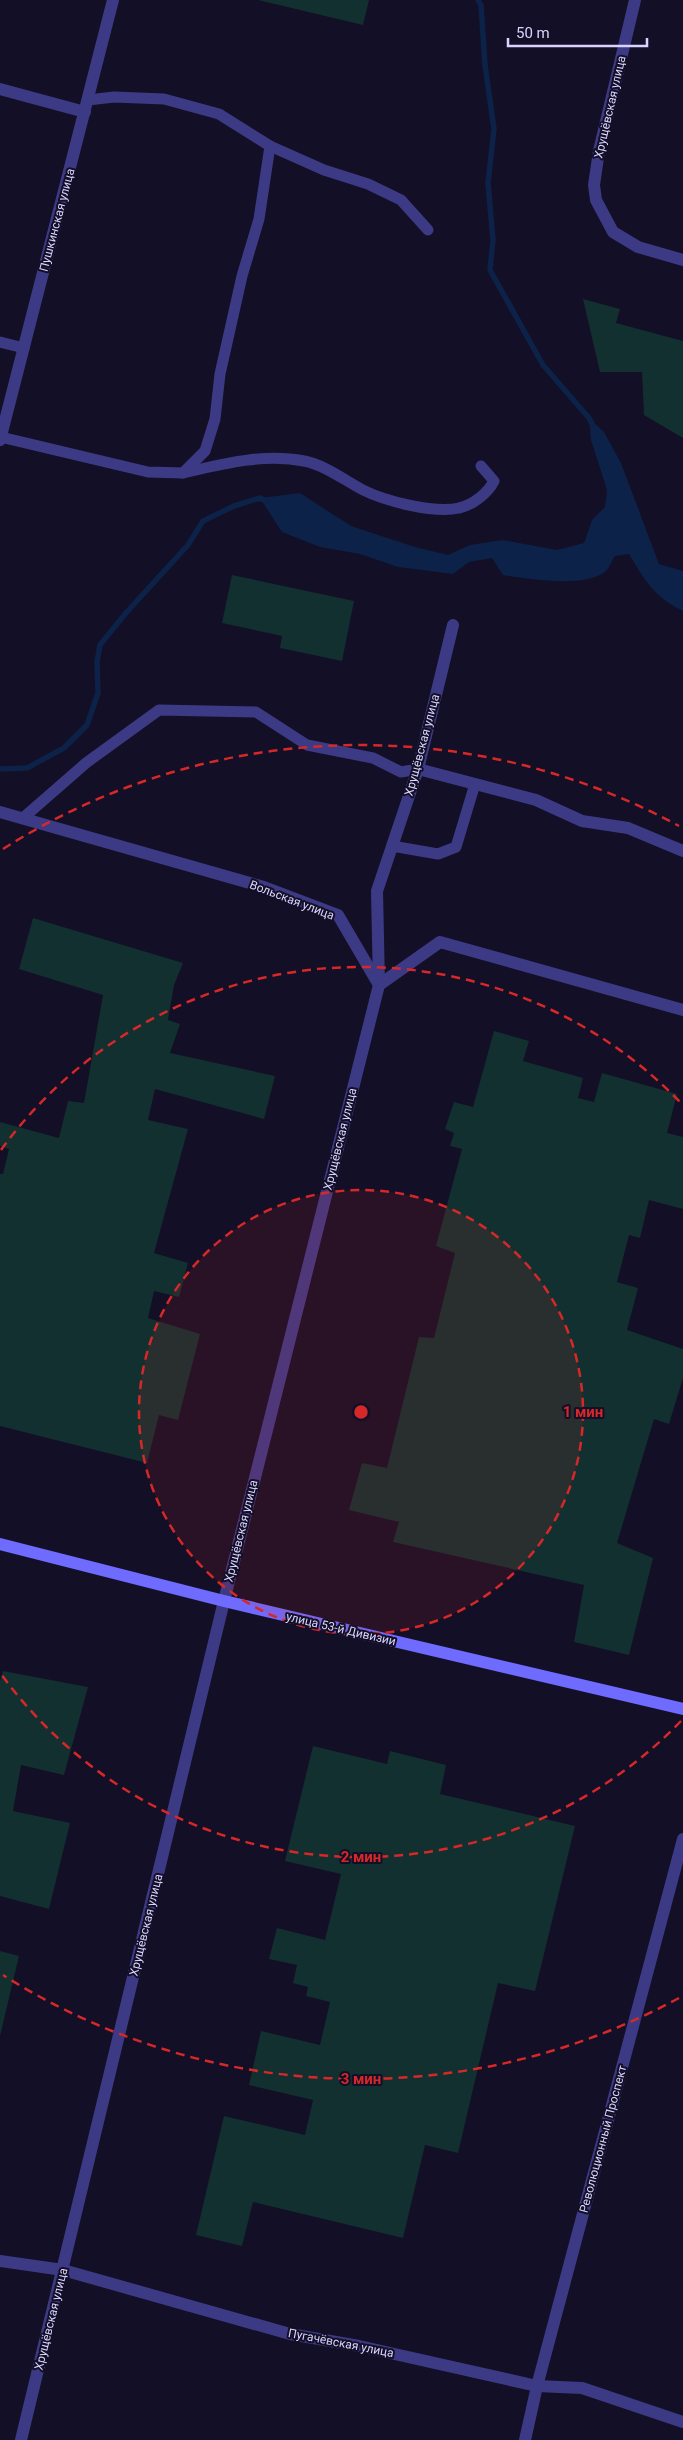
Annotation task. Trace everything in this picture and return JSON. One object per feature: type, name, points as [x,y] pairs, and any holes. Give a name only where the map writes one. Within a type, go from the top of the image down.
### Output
[{"type":"street","name":"Пушкинская улица","points":[[0,438],[113,0]]},
{"type":"street","name":"Хрущёвская улица","points":[[635,0],[597,168],[594,184],[596,200],[612,232],[638,247],[683,260]]},
{"type":"street","points":[[0,89],[87,106]]},
{"type":"street","name":"Хрущёвская улица","points":[[21,2440],[224,1601],[379,985],[377,891],[418,769],[453,625]]},
{"type":"street","points":[[418,769],[536,800],[582,821],[628,828],[683,851]]},
{"type":"street","name":"Вольская улица","points":[[0,812],[264,887],[338,915],[379,985]]},
{"type":"street","points":[[379,985],[440,942],[683,1010]]},
{"type":"street","name":"улица 53-й Дивизии","points":[[0,1544],[224,1601],[683,1709]]},
{"type":"street","name":"Революционный Проспект","points":[[525,2440],[537,2386],[683,1839]]},
{"type":"street","name":"Пугачёвская улица","points":[[0,2261],[63,2270],[290,2334],[359,2346],[537,2386],[582,2388],[683,2422]]},
{"type":"lane","points":[[87,106],[114,97],[164,99],[219,114],[270,146],[324,170],[368,184],[401,200],[428,230]]},
{"type":"lane","points":[[183,473],[205,451],[215,419],[220,374],[242,276],[258,220],[270,146]]},
{"type":"lane","points":[[0,342],[24,348]]},
{"type":"lane","points":[[0,438],[148,472],[183,473],[220,464],[256,460],[305,461],[365,491],[408,504],[441,510],[460,508],[489,490],[494,481],[481,466]]},
{"type":"lane","points":[[23,818],[86,763],[159,710],[256,712],[307,745],[374,758],[401,772],[418,769]]},
{"type":"lane","points":[[392,846],[438,854],[456,847],[475,784]]},
{"type":"green space","points":[[258,0],[369,0],[363,25]]},
{"type":"green space","points":[[583,299],[620,309],[616,323],[683,341],[683,438],[644,415],[642,372],[600,372]]},
{"type":"green space","points":[[232,575],[354,601],[342,661],[280,648],[282,636],[222,623]]},
{"type":"green space","points":[[33,918],[183,963],[174,985],[168,1020],[180,1024],[170,1053],[275,1076],[264,1119],[155,1089],[148,1120],[188,1129],[154,1253],[188,1263],[179,1297],[154,1291],[148,1318],[200,1334],[178,1420],[159,1415],[147,1463],[0,1426],[0,1174],[3,1174],[9,1149],[0,1146],[0,1122],[59,1138],[68,1101],[84,1103],[103,995],[19,969]]},
{"type":"green space","points":[[494,1031],[529,1041],[523,1061],[583,1078],[578,1098],[594,1102],[602,1073],[677,1094],[667,1133],[683,1137],[683,1209],[649,1200],[640,1238],[629,1235],[617,1282],[638,1288],[627,1330],[683,1349],[683,1378],[669,1424],[654,1419],[617,1543],[653,1558],[629,1655],[574,1642],[584,1585],[393,1542],[399,1522],[349,1510],[362,1463],[387,1468],[419,1337],[434,1338],[455,1253],[436,1246],[462,1149],[450,1146],[454,1133],[445,1129],[454,1102],[473,1107]]},
{"type":"green space","points":[[3,1671],[88,1687],[64,1775],[21,1765],[13,1811],[70,1823],[49,1909],[0,1896],[0,1681]]},
{"type":"green space","points":[[313,1746],[387,1764],[390,1751],[446,1765],[440,1794],[575,1826],[535,1991],[498,1983],[458,2153],[425,2145],[403,2238],[253,2202],[242,2246],[196,2235],[224,2116],[305,2135],[313,2100],[249,2085],[261,2031],[320,2045],[330,2002],[306,1996],[308,1987],[293,1983],[297,1965],[269,1959],[277,1928],[325,1940],[341,1874],[285,1861]]},
{"type":"green space","points":[[0,1951],[19,1956],[0,2036]]},
{"type":"water","points":[[589,418],[604,432],[621,463],[659,564],[683,571],[683,611],[657,594],[629,554],[615,556],[607,570],[598,576],[572,581],[527,579],[503,575],[492,558],[469,562],[453,574],[398,567],[360,554],[320,547],[282,532],[260,498],[300,493],[351,526],[415,547],[448,555],[470,545],[502,540],[557,550],[584,543],[592,520],[605,507],[607,490],[591,440]]},
{"type":"waterway","points":[[478,0],[481,5],[485,65],[494,129],[488,183],[493,240],[490,270],[543,365],[589,418],[592,424]]},
{"type":"waterway","points":[[0,769],[27,768],[64,748],[87,725],[98,693],[97,662],[100,645],[125,614],[188,545],[203,521],[234,506],[260,498],[266,501]]}]
